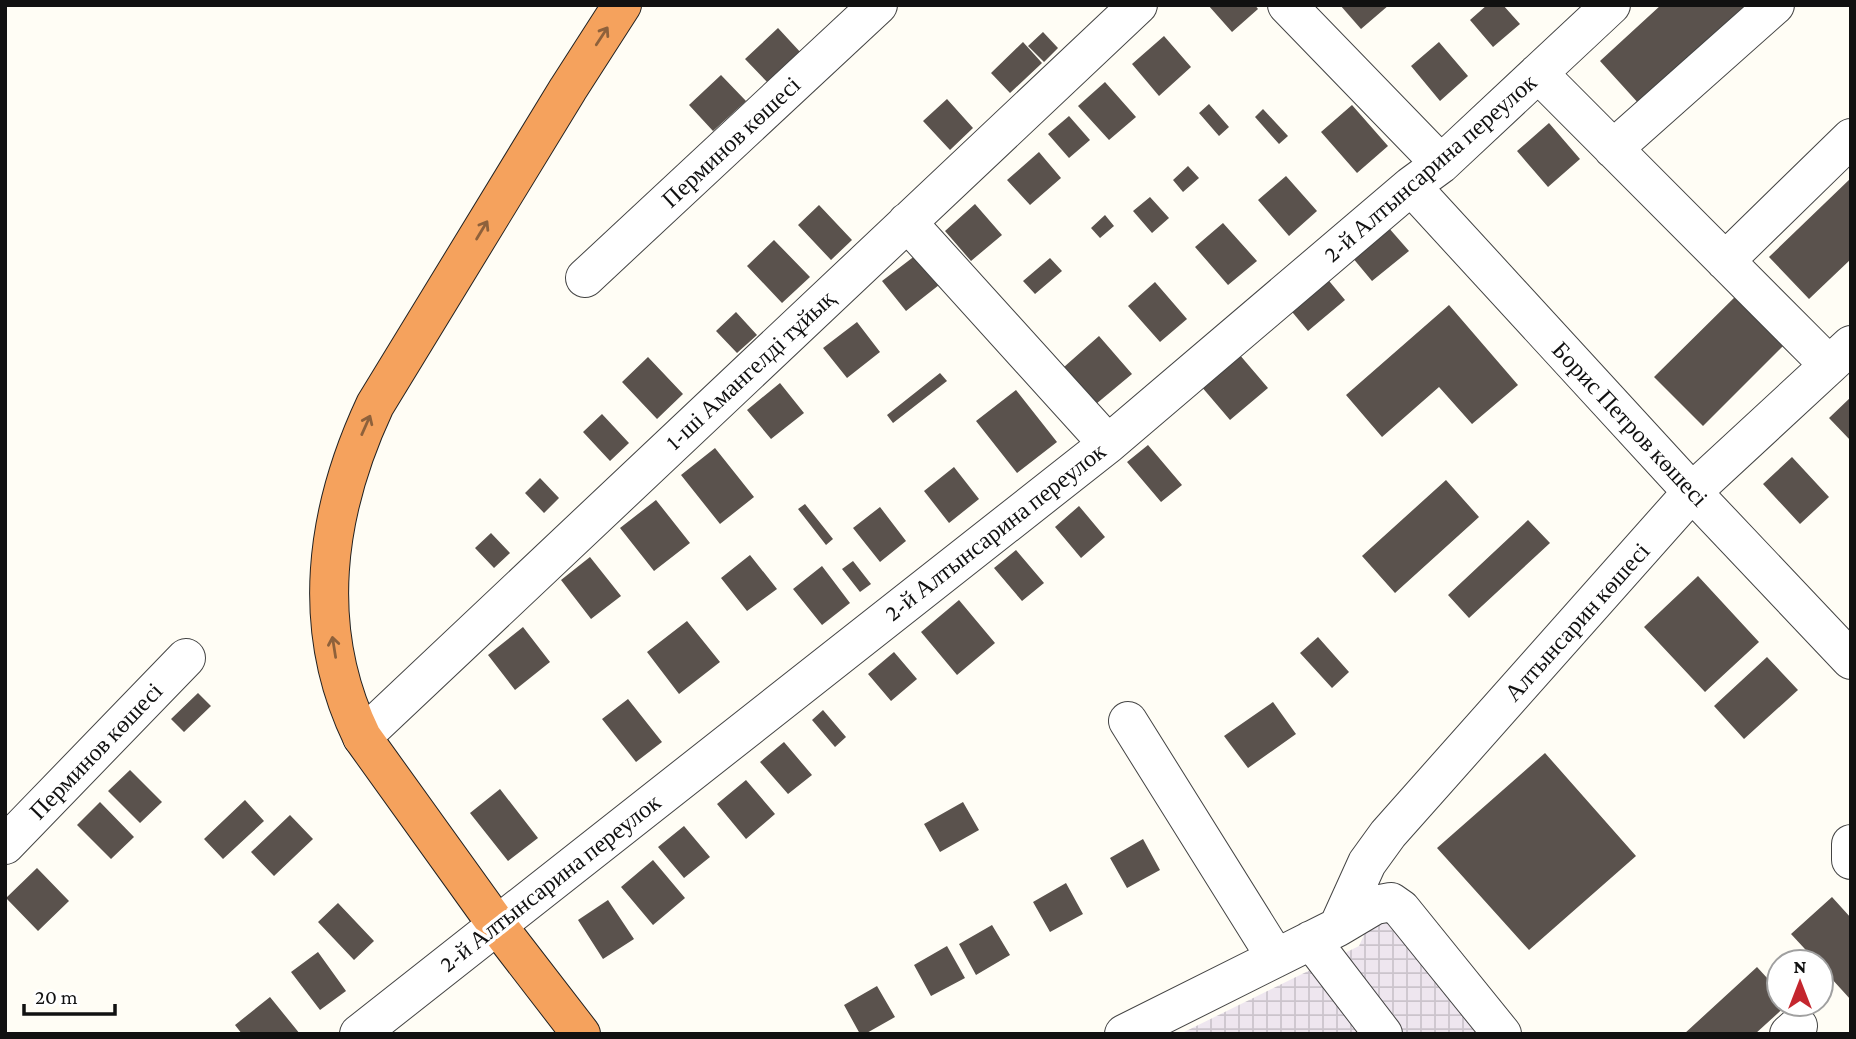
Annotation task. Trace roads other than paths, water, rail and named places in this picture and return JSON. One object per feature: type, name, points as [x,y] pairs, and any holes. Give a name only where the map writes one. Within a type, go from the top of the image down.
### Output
[{"type":"highway","points":[[581,1034],[497,925],[356,725],[342,692],[334,653],[329,574],[333,530],[339,505],[362,432],[375,405],[622,5]]},
{"type":"street","name":"Перминов көшесі","points":[[585,278],[878,5]]},
{"type":"street","name":"1-ші Амангелді тұйық","points":[[356,725],[907,222],[1138,5]]},
{"type":"street","name":"Борис Петров көшесі","points":[[1287,5],[1692,492],[1851,660]]},
{"type":"street","name":"2-й Алтынсарина переулок","points":[[359,1034],[1108,444],[1426,175],[1611,5]]},
{"type":"street","points":[[1614,149],[1775,5]]},
{"type":"street","points":[[1538,73],[1725,261],[1840,355]]},
{"type":"street","points":[[1725,261],[1851,138]]},
{"type":"street","points":[[907,222],[1108,444]]},
{"type":"street","name":"Алтынсарин көшесі","points":[[1324,934],[1376,848],[1692,492],[1840,355]]},
{"type":"street","name":"Перминов көшесі","points":[[5,845],[186,658]]},
{"type":"street","points":[[1128,721],[1276,958]]},
{"type":"street","points":[[1851,844],[1851,860]]},
{"type":"street","points":[[1124,1034],[1324,934],[1375,905],[1391,902],[1397,905],[1502,1034]]},
{"type":"street","points":[[1324,934],[1383,1034]]}]
